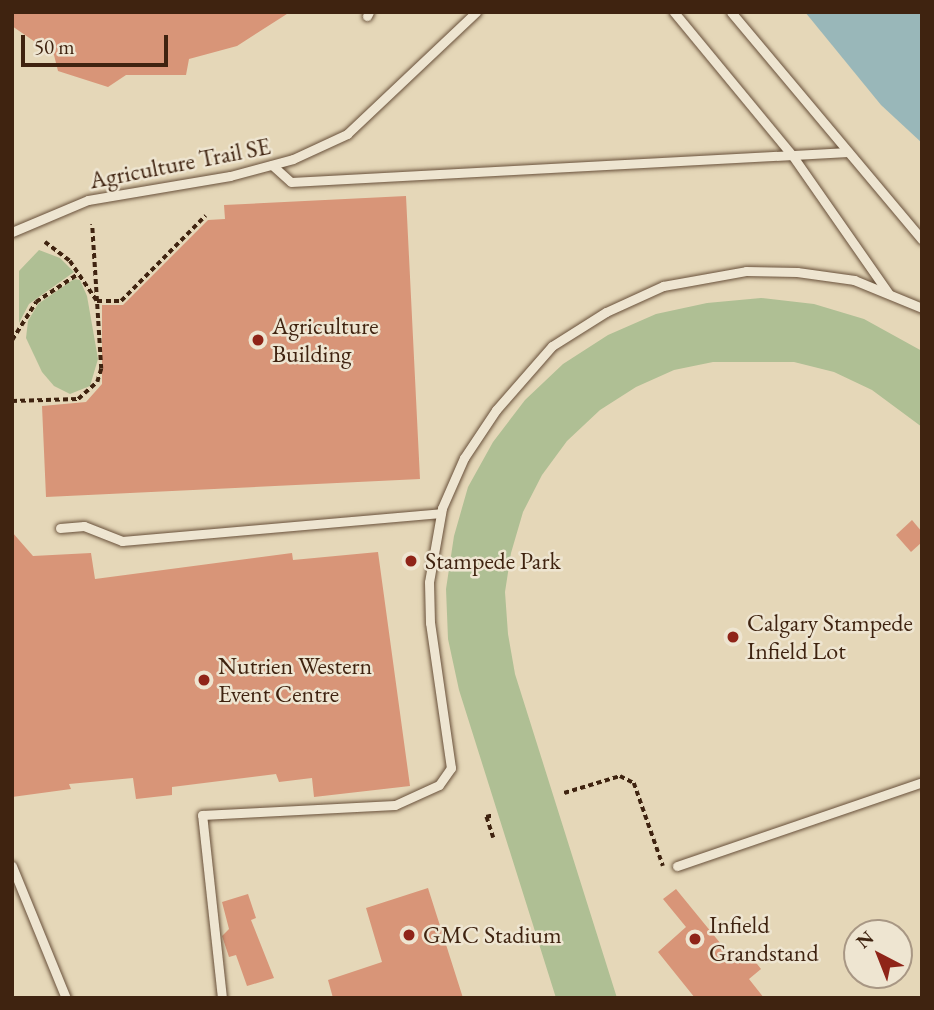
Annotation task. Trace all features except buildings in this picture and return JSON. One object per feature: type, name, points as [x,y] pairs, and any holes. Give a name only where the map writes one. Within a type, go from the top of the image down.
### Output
[{"type":"lane","name":"Agriculture Trail SE","points":[[12,232],[88,200],[272,165],[347,134],[476,12]]},
{"type":"lane","points":[[674,12],[792,155],[890,295]]},
{"type":"lane","points":[[731,12],[922,240]]},
{"type":"lane","points":[[272,165],[291,182],[848,152]]},
{"type":"lane","points":[[222,998],[202,816],[396,805],[439,785],[451,768],[430,623],[429,582],[441,513],[464,458],[522,377],[552,346],[638,295],[663,286],[746,271],[797,271],[855,280],[922,308]]},
{"type":"lane","points":[[60,528],[84,526],[122,541],[441,513]]},
{"type":"lane","points":[[677,866],[922,782]]},
{"type":"lane","points":[[12,866],[66,998]]},
{"type":"path","points":[[97,302],[121,301],[205,216]]},
{"type":"path","points":[[12,401],[78,399],[89,393],[101,369],[92,224]]},
{"type":"path","points":[[45,242],[78,274],[97,302]]},
{"type":"path","points":[[12,340],[37,302],[78,274]]},
{"type":"path","points":[[564,793],[620,776],[634,783],[660,864],[677,866]]},
{"type":"path","points":[[493,838],[486,817],[494,815]]},
{"type":"green space","points":[[39,250],[60,258],[74,272],[29,304],[19,323],[19,271]]},
{"type":"green space","points":[[74,279],[80,280],[87,296],[98,359],[90,386],[70,394],[54,386],[42,372],[26,338],[28,321],[38,304]]},
{"type":"green space","points":[[761,298],[814,304],[864,319],[922,351],[922,427],[872,390],[834,372],[794,362],[713,362],[674,370],[636,387],[600,410],[567,441],[542,475],[523,512],[511,553],[505,592],[508,634],[515,674],[617,998],[556,998],[459,690],[448,639],[446,589],[454,536],[468,487],[493,442],[525,400],[563,364],[608,335],[656,314],[707,303]]},
{"type":"water","points":[[805,12],[922,12],[922,143],[881,105]]},
{"type":"place","name":"Agriculture Building","points":[[258,340]]},
{"type":"place","name":"Stampede Park","points":[[411,561]]},
{"type":"place","name":"Calgary Stampede Infield Lot","points":[[733,637]]},
{"type":"place","name":"Nutrien Western Event Centre","points":[[204,680]]},
{"type":"place","name":"GMC Stadium","points":[[409,935]]},
{"type":"place","name":"Infield Grandstand","points":[[695,939]]}]
